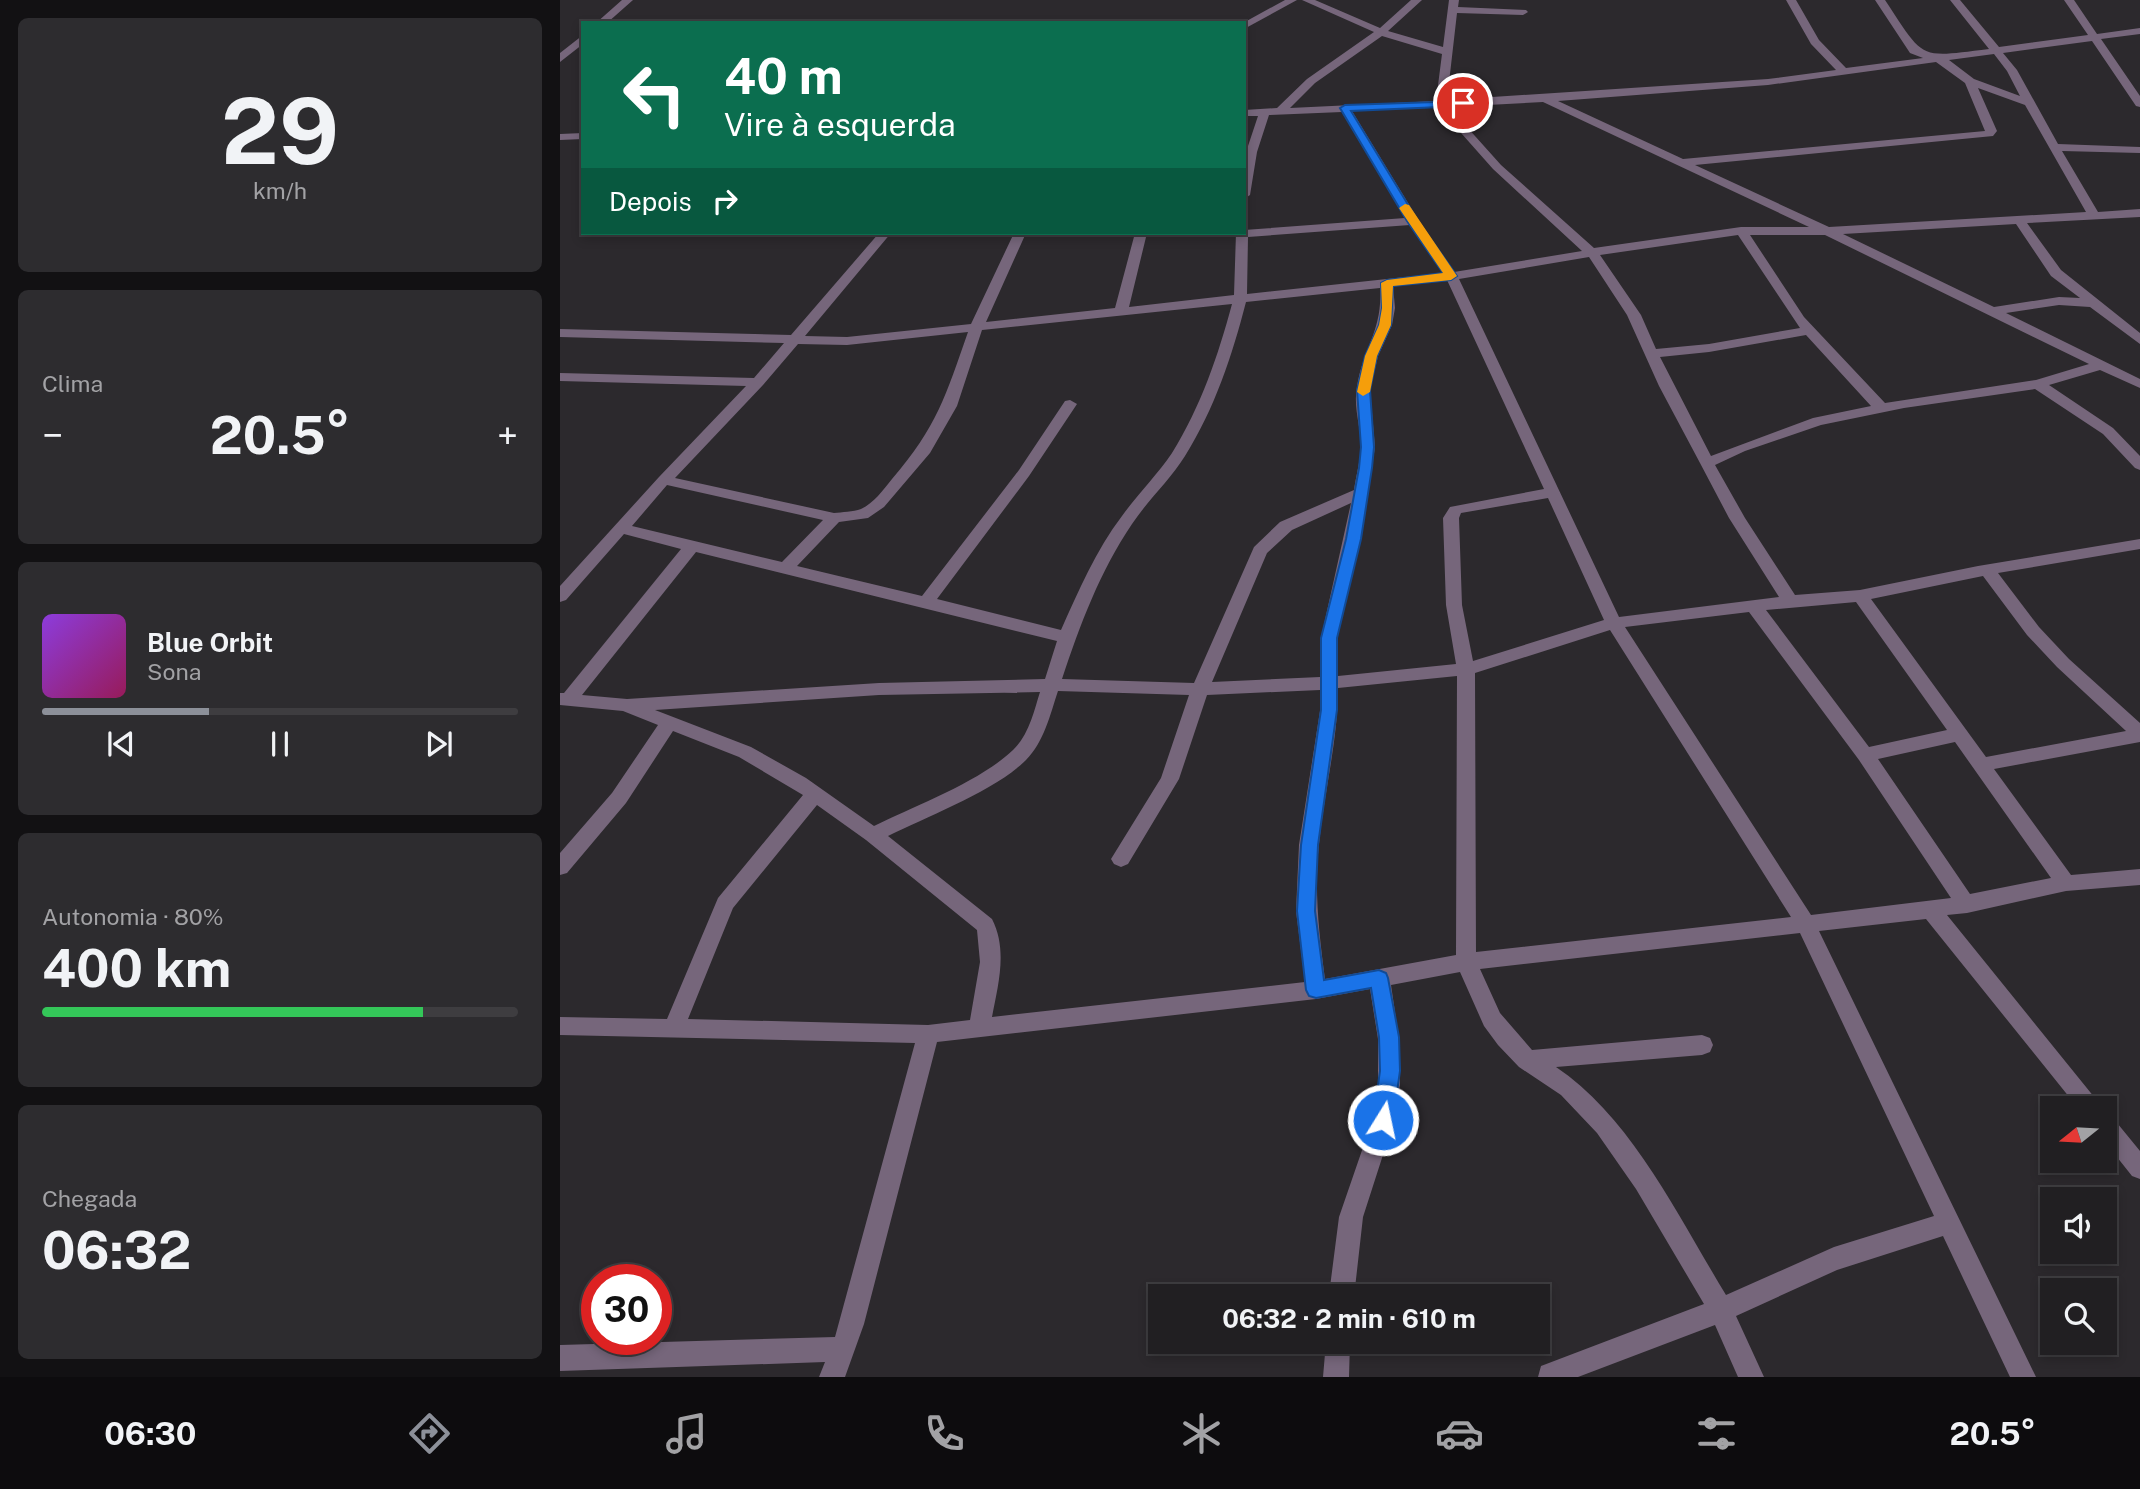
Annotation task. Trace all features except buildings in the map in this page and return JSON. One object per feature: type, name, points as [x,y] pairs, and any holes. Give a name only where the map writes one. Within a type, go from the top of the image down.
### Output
[{"type":"street","points":[[603,21],[628,0]]},
{"type":"street","points":[[1246,25],[1292,0]]},
{"type":"street","points":[[1307,0],[1381,32],[1448,52]]},
{"type":"street","points":[[1280,111],[1311,81],[1381,32],[1417,0]]},
{"type":"street","points":[[1791,0],[1815,42],[1844,72]]},
{"type":"street","points":[[1880,0],[1914,51],[1955,67],[1970,80],[2029,103]]},
{"type":"street","points":[[1955,0],[2012,70],[2094,215]]},
{"type":"street","points":[[2069,0],[2140,104]]},
{"type":"street","points":[[1522,12],[1454,5],[1441,104],[1497,167],[1593,254],[1634,315],[1666,386],[1707,463],[1737,518],[1790,601]]},
{"type":"street","points":[[1246,113],[1545,99],[1768,82],[2140,31]]},
{"type":"street","points":[[563,53],[581,40]]},
{"type":"street","points":[[1676,163],[1985,136],[1991,131],[1970,80]]},
{"type":"street","points":[[1980,107],[2019,85]]},
{"type":"street","points":[[1545,99],[1676,163],[1827,231],[2140,384]]},
{"type":"street","points":[[1345,108],[1413,221],[1451,276],[1614,623],[1807,926],[2023,1377]]},
{"type":"street","points":[[1246,183],[1251,152],[1265,111]]},
{"type":"street","points":[[560,137],[581,136]]},
{"type":"street","points":[[2054,147],[2140,150]]},
{"type":"street","points":[[560,333],[847,341],[1451,276],[1686,237],[1741,231],[1827,231],[2140,213]]},
{"type":"street","points":[[2019,220],[2056,273],[2140,340]]},
{"type":"street","points":[[1246,234],[1413,221]]},
{"type":"street","points":[[1741,231],[1809,330],[1882,409]]},
{"type":"street","points":[[560,596],[664,480],[758,382],[791,340],[883,235]]},
{"type":"street","points":[[664,480],[834,518],[863,514],[879,504],[925,450],[950,406],[977,327],[1019,235]]},
{"type":"street","points":[[1121,311],[1140,235]]},
{"type":"street","points":[[873,835],[983,781],[1020,755],[1036,731],[1068,638],[1100,565],[1126,520],[1178,455],[1211,392],[1224,359],[1240,298],[1242,235]]},
{"type":"street","points":[[1316,990],[1306,911],[1309,845],[1329,710],[1329,638],[1353,539],[1361,493],[1368,447],[1363,390],[1371,356],[1385,325],[1388,308],[1387,283]]},
{"type":"street","points":[[1995,312],[2059,301],[2091,303]]},
{"type":"street","points":[[1653,353],[1709,348],[1809,330]]},
{"type":"street","points":[[1707,463],[1740,448],[1818,421],[2038,384],[2101,365]]},
{"type":"street","points":[[560,377],[758,382]]},
{"type":"street","points":[[2038,384],[2108,431],[2140,465]]},
{"type":"street","points":[[927,601],[1024,473],[1070,404]]},
{"type":"street","points":[[1121,859],[1170,779],[1200,689],[1260,551],[1271,537],[1286,526],[1361,493]]},
{"type":"street","points":[[1551,493],[1474,505],[1455,510],[1451,518],[1454,605],[1466,669],[1466,962],[1492,1019],[1527,1060],[1569,1088],[1605,1126],[1644,1181],[1721,1310],[1751,1377]]},
{"type":"street","points":[[784,570],[834,518]]},
{"type":"street","points":[[620,528],[784,570],[927,601],[1068,638]]},
{"type":"street","points":[[565,699],[627,705],[879,689],[1051,685],[1200,689],[1327,683],[1466,669],[1614,623],[1790,601],[1860,596],[1987,570],[2140,544]]},
{"type":"street","points":[[565,699],[692,546]]},
{"type":"street","points":[[1987,570],[2033,631],[2063,663],[2140,734]]},
{"type":"street","points":[[1860,596],[2066,883]]},
{"type":"street","points":[[1754,606],[1865,755],[1967,905]]},
{"type":"street","points":[[627,705],[745,752],[815,794],[873,835],[985,925],[990,935],[990,952],[979,1029]]},
{"type":"street","points":[[560,867],[619,798],[669,723]]},
{"type":"street","points":[[1865,755],[1959,734]]},
{"type":"street","points":[[1980,765],[2140,734]]},
{"type":"street","points":[[674,1028],[725,904],[815,794]]},
{"type":"street","points":[[560,1026],[928,1034],[1316,990],[1466,962],[1807,926],[1967,905],[2066,883],[2140,877]]},
{"type":"street","points":[[1931,910],[2082,1096]]},
{"type":"street","points":[[1344,1284],[1351,1219],[1377,1142],[1388,1099],[1389,1037],[1379,978]]},
{"type":"street","points":[[832,1377],[855,1312],[928,1034]]},
{"type":"street","points":[[1527,1060],[1702,1045]]},
{"type":"street","points":[[2118,1141],[2140,1168]]},
{"type":"street","points":[[1550,1375],[1721,1310],[1834,1259],[1948,1223]]},
{"type":"street","points":[[560,1358],[843,1349]]},
{"type":"street","points":[[1336,1377],[1337,1354]]},
{"type":"slow traffic","points":[[1363,392],[1371,356],[1385,325],[1388,308],[1387,283],[1451,276],[1405,208]]},
{"type":"route","points":[[1383,1120],[1390,1071],[1389,1037],[1379,978],[1316,990],[1306,911],[1309,845],[1329,710],[1329,638],[1353,539],[1368,447],[1363,390],[1371,356],[1385,325],[1388,308],[1387,283],[1451,276],[1413,221],[1345,108],[1463,103]]}]
